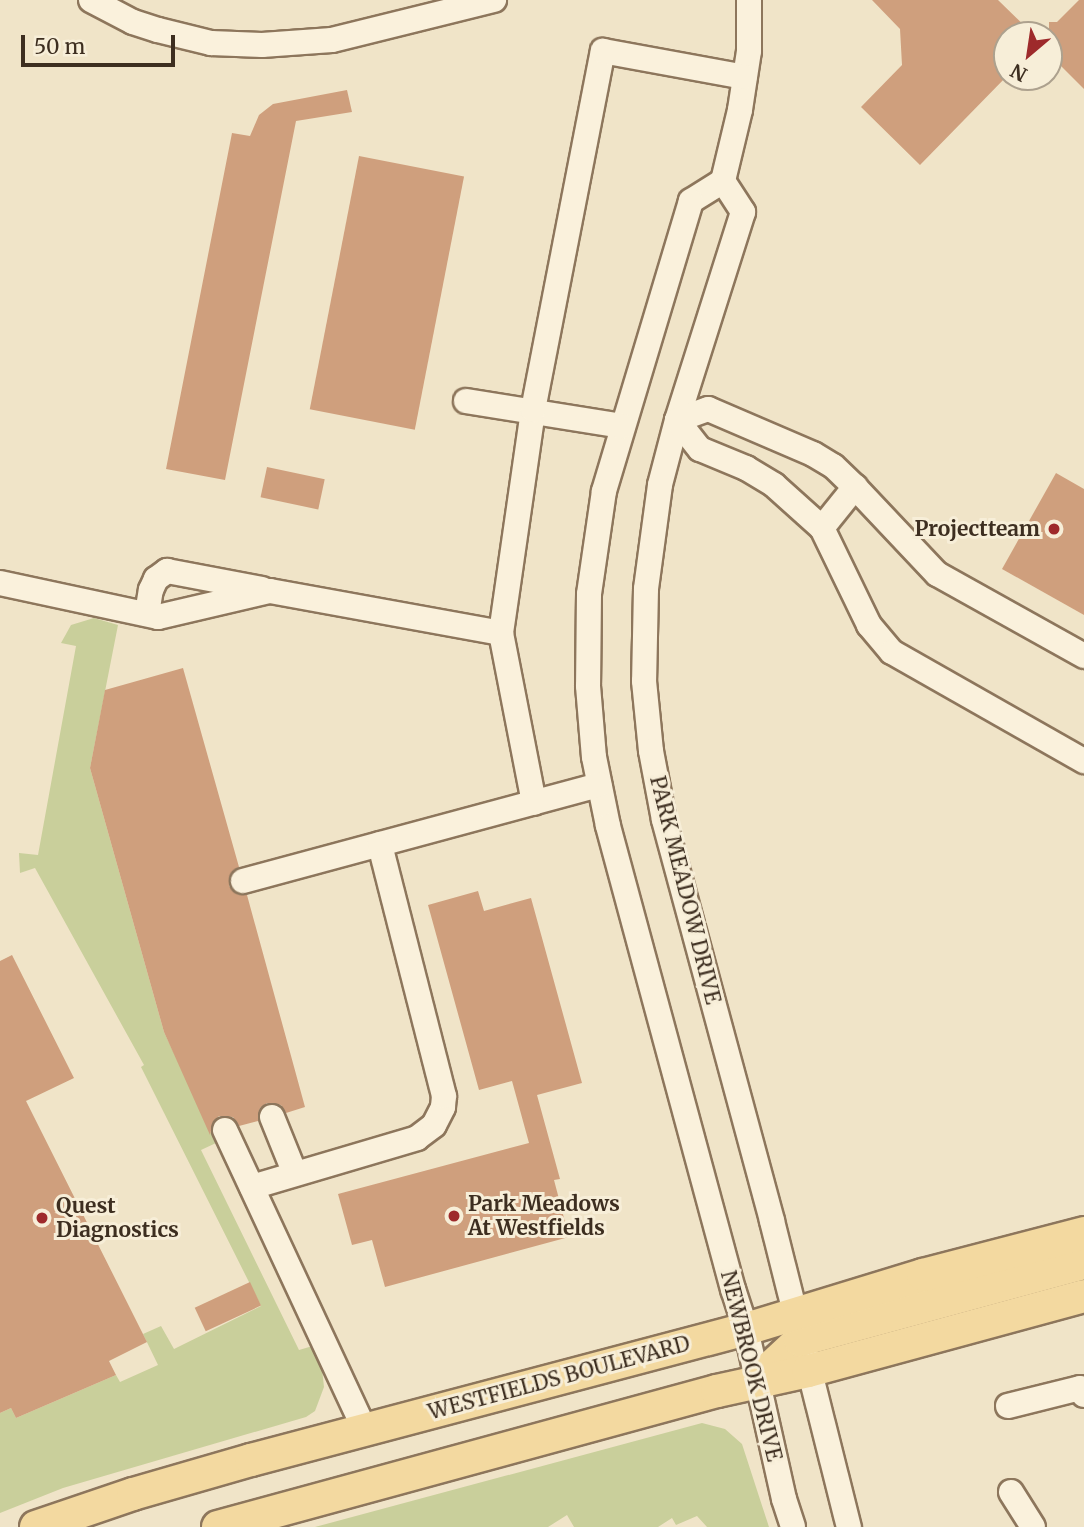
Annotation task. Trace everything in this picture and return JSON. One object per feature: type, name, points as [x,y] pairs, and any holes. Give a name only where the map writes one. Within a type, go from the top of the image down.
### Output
[{"type":"main road","name":"WESTFIELDS BOULEVARD","points":[[36,1527],[133,1494],[746,1329],[798,1328],[923,1275],[1084,1233]]},
{"type":"main road","points":[[756,1381],[798,1328],[1084,1264]]},
{"type":"main road","points":[[218,1527],[756,1381],[808,1371],[1084,1296]]},
{"type":"street","points":[[91,0],[133,22],[158,30],[211,43],[262,46],[332,40],[494,0]]},
{"type":"street","points":[[243,881],[599,785],[588,686],[589,594],[604,491],[691,201],[723,181],[749,51],[749,0]]},
{"type":"street","points":[[534,803],[501,633],[533,410],[603,51],[745,77]]},
{"type":"street","name":"PARK MEADOW DRIVE","points":[[723,181],[743,212],[677,420],[660,485],[646,589],[644,681],[651,751],[664,820],[769,1207],[798,1328]]},
{"type":"street","points":[[466,401],[622,426]]},
{"type":"street","points":[[1084,656],[937,574],[855,486],[833,466],[813,454],[708,409],[677,420],[700,449],[746,468],[774,485],[822,528],[869,625],[892,652],[1084,761]]},
{"type":"street","points":[[822,528],[855,486]]},
{"type":"street","points":[[147,614],[151,590],[156,579],[167,571],[501,633]]},
{"type":"street","points":[[0,583],[158,617],[270,591]]},
{"type":"street","name":"NEWBROOK DRIVE","points":[[599,785],[746,1329],[756,1381],[793,1527]]},
{"type":"street","points":[[253,1187],[417,1138],[434,1125],[443,1107],[444,1096],[380,844]]},
{"type":"street","points":[[272,1117],[295,1174]]},
{"type":"street","points":[[225,1130],[365,1430]]},
{"type":"street","points":[[798,1328],[849,1527]]},
{"type":"street","points":[[1008,1406],[1080,1388],[1084,1395]]},
{"type":"street","points":[[1011,1492],[1033,1527]]},
{"type":"green space","points":[[94,618],[118,625],[90,768],[164,1032],[216,1143],[201,1150],[299,1350],[316,1345],[320,1351],[324,1387],[315,1411],[306,1417],[63,1488],[0,1513],[0,1413],[11,1408],[16,1418],[116,1375],[120,1382],[158,1365],[143,1334],[161,1326],[174,1349],[261,1306],[141,1067],[144,1065],[35,868],[20,873],[19,853],[38,855],[76,646],[61,643],[71,625]]},
{"type":"green space","points":[[702,1423],[725,1429],[742,1444],[769,1527],[707,1527],[697,1516],[676,1525],[672,1518],[658,1527],[574,1527],[567,1515],[548,1527],[315,1527]]},
{"type":"building","points":[[872,0],[998,0],[1020,21],[993,21],[993,90],[920,165],[861,107],[902,65],[900,29]]},
{"type":"building","points":[[1079,0],[1084,0],[1084,89],[1063,68],[1063,21],[1058,21]]},
{"type":"building","points":[[347,90],[352,112],[296,121],[225,480],[166,469],[232,133],[250,136],[259,115],[273,104]]},
{"type":"building","points":[[359,156],[464,176],[415,430],[310,409]]},
{"type":"building","points":[[267,467],[325,479],[318,510],[261,497]]},
{"type":"building","name":"Projectteam","points":[[1056,473],[1084,489],[1084,615],[1002,569]]},
{"type":"building","points":[[183,668],[239,867],[229,877],[229,886],[239,895],[247,895],[305,1107],[286,1113],[281,1105],[267,1103],[260,1108],[258,1121],[239,1126],[233,1117],[219,1116],[213,1122],[210,1135],[164,1032],[90,768],[105,690]]},
{"type":"building","points":[[478,891],[484,911],[531,898],[582,1083],[537,1095],[560,1179],[554,1180],[569,1237],[385,1287],[372,1240],[352,1245],[338,1194],[529,1143],[512,1081],[479,1090],[428,905]]},
{"type":"building","name":"Quest Diagnostics","points":[[12,955],[74,1078],[26,1101],[147,1342],[109,1361],[116,1375],[16,1418],[11,1408],[0,1413],[0,961]]},
{"type":"building","points":[[250,1282],[261,1306],[206,1331],[195,1308]]},
{"type":"place","name":"Projectteam","points":[[1054,529]]},
{"type":"place","name":"Park Meadows At Westfields","points":[[454,1216]]},
{"type":"place","name":"Quest Diagnostics","points":[[42,1218]]}]
